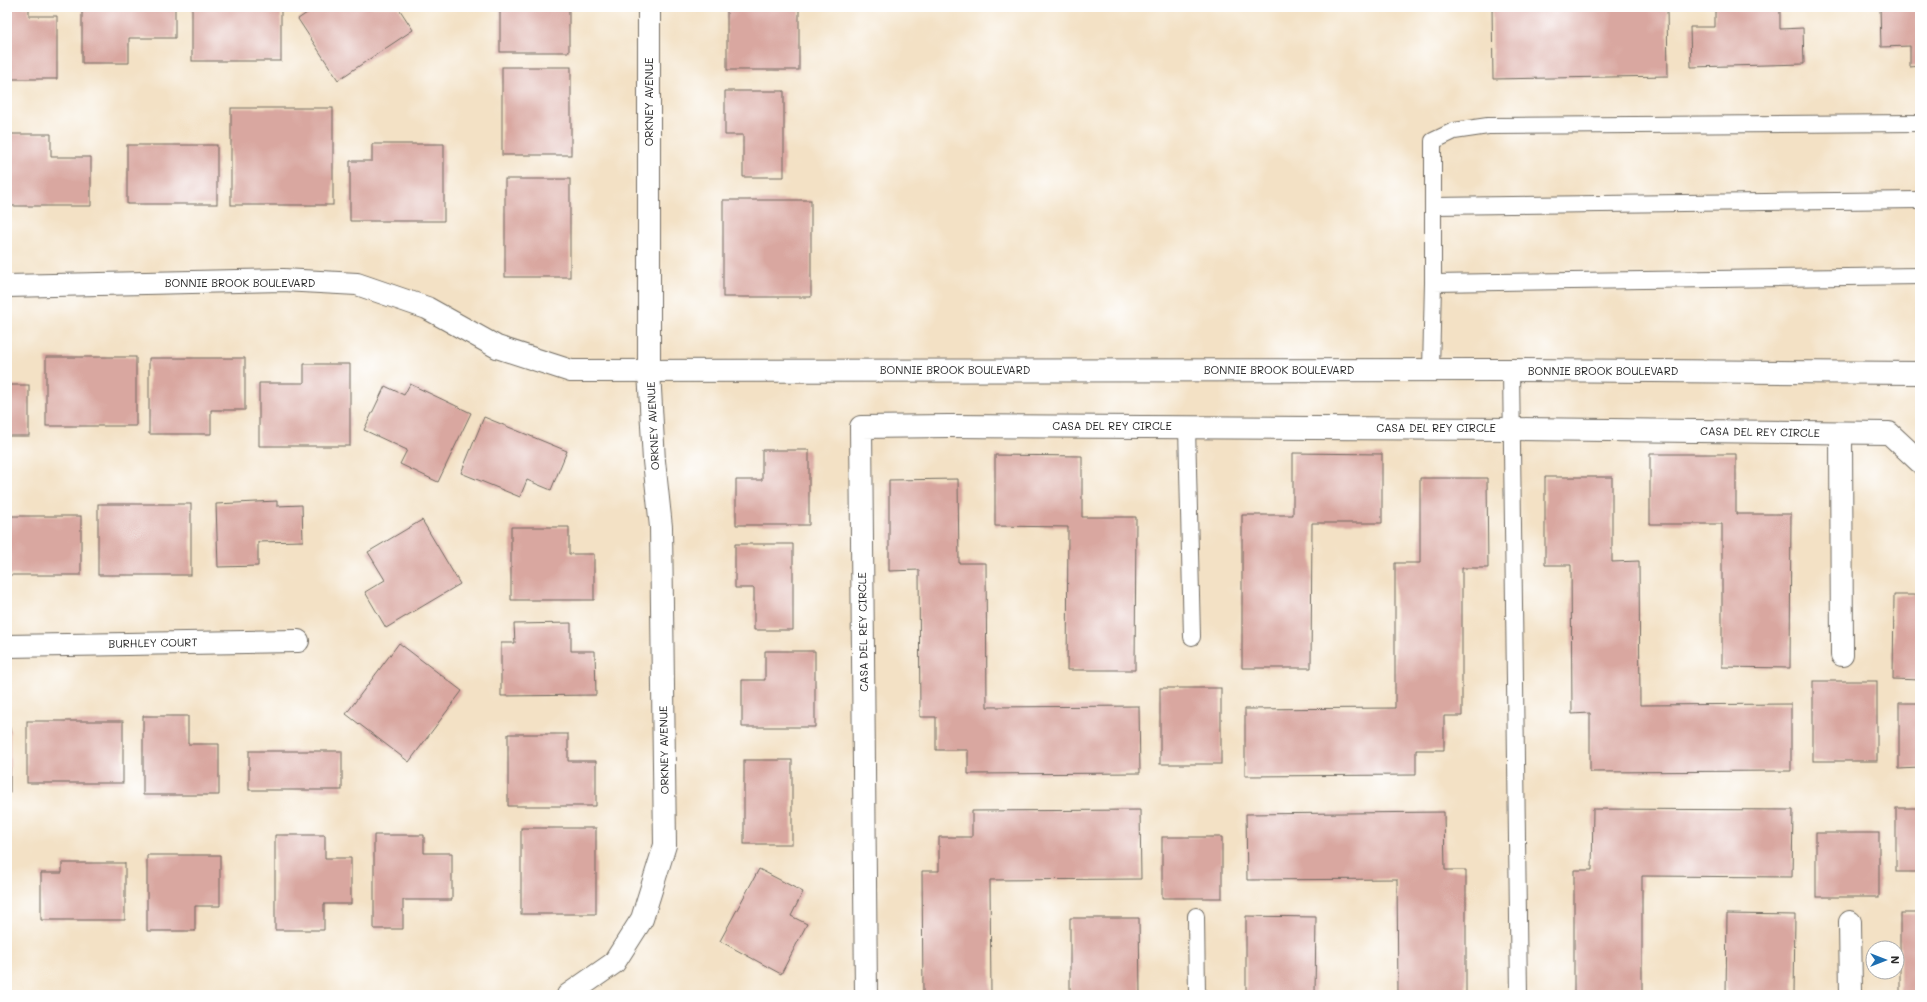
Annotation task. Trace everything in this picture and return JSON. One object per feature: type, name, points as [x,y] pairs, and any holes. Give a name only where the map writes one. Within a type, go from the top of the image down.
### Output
[{"type":"street","name":"ORKNEY AVENUE","points":[[568,995],[614,963],[642,919],[665,845],[661,527],[654,461],[649,371],[649,7]]},
{"type":"street","name":"BONNIE BROOK BOULEVARD","points":[[7,286],[283,280],[357,284],[427,308],[498,347],[571,371],[1511,370],[1920,373]]},
{"type":"street","name":"CASA DEL REY CIRCLE","points":[[866,995],[861,427],[1187,427],[1889,433],[1920,462]]},
{"type":"street","points":[[1841,433],[1842,655]]},
{"type":"street","name":"BURHLEY COURT","points":[[7,646],[298,641]]},
{"type":"street","points":[[1850,922],[1851,995]]},
{"type":"lane","points":[[1432,370],[1433,141],[1454,131],[1488,126],[1920,123]]},
{"type":"lane","points":[[1433,206],[1920,200]]},
{"type":"lane","points":[[1433,282],[1920,276]]},
{"type":"lane","points":[[1511,370],[1519,995]]},
{"type":"lane","points":[[1187,427],[1192,636]]},
{"type":"lane","points":[[1196,916],[1197,995]]},
{"type":"building","points":[[7,7],[29,7],[29,16],[57,16],[57,79],[7,79]]},
{"type":"building","points":[[82,7],[175,7],[175,38],[129,38],[129,63],[82,63]]},
{"type":"building","points":[[192,7],[281,7],[281,61],[192,61]]},
{"type":"building","points":[[316,7],[398,7],[413,30],[338,80],[298,19]]},
{"type":"building","points":[[500,7],[569,7],[569,52],[500,52]]},
{"type":"building","points":[[727,7],[799,7],[799,70],[727,70]]},
{"type":"building","points":[[1492,7],[1667,7],[1668,76],[1493,79]]},
{"type":"building","points":[[1715,7],[1780,7],[1780,29],[1803,28],[1804,64],[1691,67],[1690,27],[1715,27]]},
{"type":"building","points":[[1880,7],[1920,7],[1920,66],[1910,67],[1910,46],[1881,47]]},
{"type":"building","points":[[502,67],[571,67],[571,155],[502,155]]},
{"type":"building","points":[[725,91],[784,91],[784,177],[743,177],[743,135],[725,135]]},
{"type":"building","points":[[231,108],[333,108],[333,205],[231,205]]},
{"type":"building","points":[[7,134],[51,134],[51,157],[91,157],[91,206],[7,206]]},
{"type":"building","points":[[372,144],[444,144],[444,221],[350,221],[350,161],[372,161]]},
{"type":"building","points":[[127,145],[217,145],[217,204],[127,204]]},
{"type":"building","points":[[505,179],[570,179],[570,277],[505,277]]},
{"type":"building","points":[[723,200],[811,200],[811,297],[723,297]]},
{"type":"building","points":[[46,357],[136,357],[136,426],[46,426]]},
{"type":"building","points":[[149,358],[245,358],[245,410],[211,410],[211,434],[149,434]]},
{"type":"building","points":[[304,364],[350,364],[350,446],[259,446],[259,383],[304,383]]},
{"type":"building","points":[[410,384],[471,413],[438,482],[400,464],[407,450],[364,430],[385,386],[404,395]]},
{"type":"building","points":[[7,385],[29,385],[29,436],[7,436]]},
{"type":"building","points":[[484,417],[567,451],[551,490],[527,480],[520,497],[461,473]]},
{"type":"building","points":[[762,450],[809,450],[809,525],[736,525],[736,480],[762,480]]},
{"type":"building","points":[[1293,453],[1382,454],[1382,523],[1312,523],[1311,668],[1242,668],[1242,515],[1293,515]]},
{"type":"building","points":[[1650,454],[1736,454],[1736,514],[1791,514],[1790,668],[1722,667],[1722,524],[1650,524]]},
{"type":"building","points":[[995,455],[1082,456],[1082,517],[1136,517],[1135,670],[1067,670],[1068,527],[995,526]]},
{"type":"building","points":[[1545,477],[1612,477],[1612,562],[1639,561],[1640,705],[1791,704],[1791,771],[1590,772],[1590,713],[1572,714],[1571,565],[1545,565]]},
{"type":"building","points":[[1420,478],[1487,478],[1488,568],[1462,568],[1462,716],[1444,716],[1444,750],[1416,750],[1416,775],[1245,776],[1245,709],[1395,708],[1395,563],[1420,563]]},
{"type":"building","points":[[958,479],[959,563],[986,563],[987,707],[1139,706],[1140,773],[968,774],[968,750],[936,750],[936,717],[920,717],[919,570],[889,571],[889,480]]},
{"type":"building","points":[[277,501],[277,506],[302,505],[303,541],[258,542],[258,566],[218,567],[216,504]]},
{"type":"building","points":[[98,504],[191,504],[191,575],[98,575]]},
{"type":"building","points":[[7,516],[81,516],[81,575],[7,575]]},
{"type":"building","points":[[422,520],[460,584],[386,628],[365,592],[385,580],[368,552]]},
{"type":"building","points":[[511,527],[569,527],[569,554],[594,554],[594,600],[511,600]]},
{"type":"building","points":[[735,544],[793,544],[793,630],[754,630],[754,588],[735,588]]},
{"type":"building","points":[[1894,595],[1920,595],[1920,680],[1893,679]]},
{"type":"building","points":[[571,623],[571,651],[595,651],[596,695],[501,696],[501,643],[515,643],[514,624]]},
{"type":"building","points":[[399,643],[462,691],[409,762],[346,714]]},
{"type":"building","points":[[765,651],[815,651],[815,727],[742,727],[742,680],[765,680]]},
{"type":"building","points":[[1813,681],[1877,681],[1877,761],[1813,761]]},
{"type":"building","points":[[1160,688],[1221,688],[1221,764],[1160,764]]},
{"type":"building","points":[[1899,703],[1920,703],[1920,768],[1899,769]]},
{"type":"building","points":[[143,716],[188,716],[188,744],[219,744],[219,795],[143,795]]},
{"type":"building","points":[[27,721],[123,721],[123,783],[27,783]]},
{"type":"building","points":[[7,728],[10,728],[10,792],[7,792]]},
{"type":"building","points":[[508,734],[568,734],[568,761],[596,761],[596,806],[508,806]]},
{"type":"building","points":[[249,751],[342,751],[342,790],[249,790]]},
{"type":"building","points":[[744,760],[792,760],[792,844],[744,844]]},
{"type":"building","points":[[1896,808],[1920,808],[1920,872],[1896,872]]},
{"type":"building","points":[[1593,809],[1793,810],[1792,877],[1642,876],[1642,995],[1574,995],[1574,870],[1592,870]]},
{"type":"building","points":[[1140,810],[1141,879],[990,880],[991,995],[923,995],[922,871],[939,871],[939,837],[972,837],[972,811]]},
{"type":"building","points":[[1444,812],[1445,870],[1466,870],[1466,995],[1398,995],[1397,879],[1247,880],[1246,814]]},
{"type":"building","points":[[521,828],[596,828],[596,914],[521,914]]},
{"type":"building","points":[[1816,833],[1879,833],[1879,897],[1816,897]]},
{"type":"building","points":[[275,835],[325,835],[325,858],[351,858],[351,904],[324,904],[324,930],[275,930]]},
{"type":"building","points":[[374,835],[424,835],[424,853],[452,853],[452,900],[403,900],[403,929],[374,929]]},
{"type":"building","points":[[1162,837],[1222,837],[1222,898],[1162,898]]},
{"type":"building","points":[[147,855],[220,855],[220,906],[195,906],[195,931],[147,931]]},
{"type":"building","points":[[62,863],[125,863],[125,920],[41,920],[41,873],[62,873]]},
{"type":"building","points":[[759,869],[803,892],[791,916],[807,924],[781,974],[720,941]]},
{"type":"building","points":[[1900,913],[1920,913],[1920,995],[1900,995],[1900,980],[1905,980],[1905,940],[1900,940]]},
{"type":"building","points":[[1727,914],[1795,915],[1794,995],[1726,995]]},
{"type":"building","points":[[1246,916],[1316,917],[1315,995],[1246,995]]},
{"type":"building","points":[[1070,918],[1139,918],[1140,995],[1070,995]]}]
